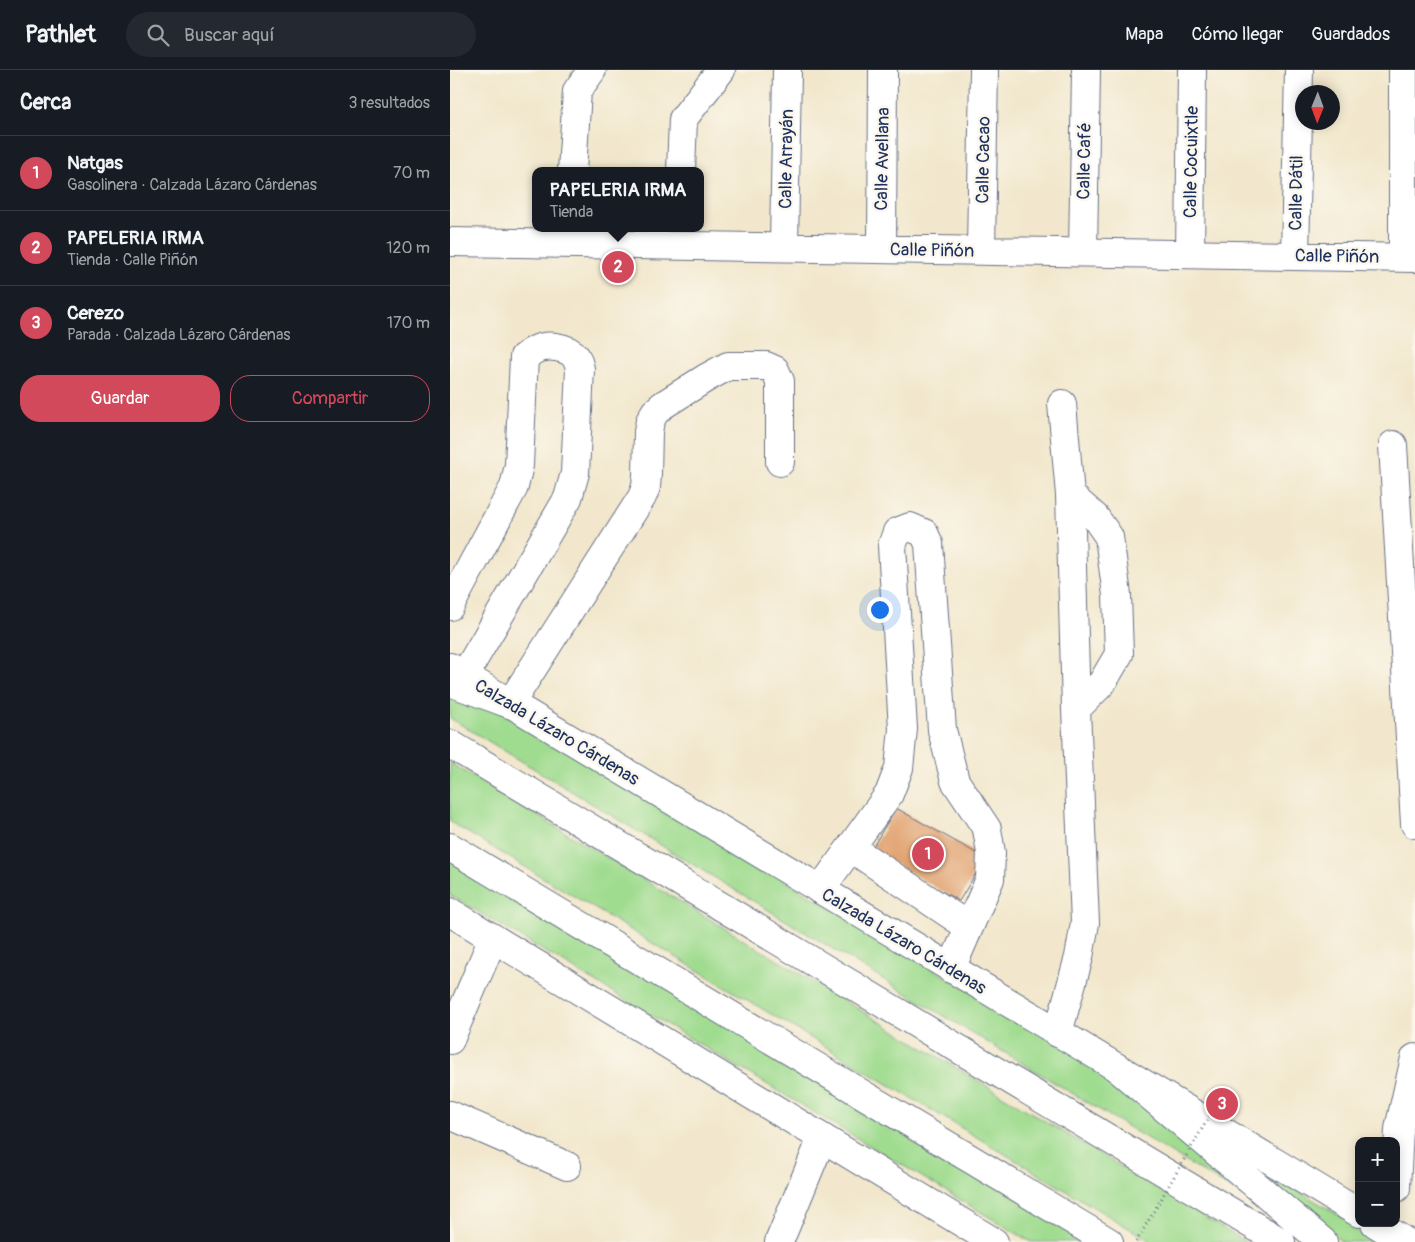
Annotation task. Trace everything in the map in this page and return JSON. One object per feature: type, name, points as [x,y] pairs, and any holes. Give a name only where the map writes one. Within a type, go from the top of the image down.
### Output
[{"type":"main road","points":[[572,167],[577,91],[592,70]]},
{"type":"main road","points":[[681,167],[682,118],[721,70]]},
{"type":"main road","name":"Calle Arrayán","points":[[784,247],[787,70]]},
{"type":"main road","name":"Calle Avellana","points":[[882,249],[883,70]]},
{"type":"main road","name":"Calle Cacao","points":[[981,250],[984,70]]},
{"type":"main road","name":"Calle Café","points":[[1083,252],[1086,70]]},
{"type":"main road","name":"Calle Cocuixtle","points":[[1190,254],[1192,70]]},
{"type":"main road","name":"Calle Dátil","points":[[1295,256],[1299,70]]},
{"type":"main road","points":[[1403,70],[1409,258]]},
{"type":"main road","name":"Calle Piñón","points":[[450,242],[568,236],[679,237],[784,247],[1409,258]]},
{"type":"main road","points":[[450,606],[514,487],[519,465],[524,357],[536,349],[561,347],[577,358],[580,369],[575,473],[568,498],[455,675]]},
{"type":"main road","points":[[510,704],[642,497],[647,475],[648,432],[650,421],[655,412],[663,405],[728,366],[766,366],[775,370],[780,381],[780,462]]},
{"type":"main road","points":[[1058,1033],[1079,957],[1085,924],[1070,495],[1062,404]]},
{"type":"main road","points":[[1393,445],[1415,824]]},
{"type":"main road","points":[[1070,495],[1094,517],[1109,537],[1117,595],[1119,654],[1102,683],[1076,709]]},
{"type":"main road","points":[[820,890],[889,794],[899,768],[903,729],[892,546],[898,532],[910,527],[924,533],[929,544],[942,730],[955,781],[986,830],[991,853],[990,879],[951,969]]},
{"type":"main road","points":[[899,659],[937,659]]},
{"type":"main road","name":"Calzada Lázaro Cárdenas","points":[[455,675],[510,704],[1355,1211]]},
{"type":"main road","points":[[903,729],[942,730]]},
{"type":"main road","points":[[450,744],[1281,1242]]},
{"type":"main road","points":[[450,847],[1109,1242]]},
{"type":"main road","points":[[850,848],[969,927]]},
{"type":"main road","points":[[450,912],[994,1242]]},
{"type":"main road","points":[[450,1040],[493,938]]},
{"type":"main road","points":[[1396,1182],[1399,1129],[1415,1058]]},
{"type":"main road","points":[[1116,1067],[1323,1242]]},
{"type":"main road","points":[[450,1114],[567,1166]]},
{"type":"main road","points":[[779,1242],[822,1138]]},
{"type":"path","points":[[1136,1242],[1220,1098]]},
{"type":"green space","points":[[450,692],[508,714],[1113,1077],[1264,1209],[450,718]]},
{"type":"green space","points":[[450,763],[1246,1242],[1152,1242],[450,822]]},
{"type":"green space","points":[[450,855],[1093,1242],[1031,1242],[450,895]]},
{"type":"green space","points":[[1236,1154],[1355,1225],[1355,1227],[1359,1227],[1384,1242],[1342,1242]]},
{"type":"building","points":[[896,808],[985,858],[959,901],[871,850]]},
{"type":"place","name":"PAPELERIA IRMA","points":[[618,267]]},
{"type":"place","name":"Natgas","points":[[928,854]]},
{"type":"place","name":"Cerezo","points":[[1222,1104]]}]
